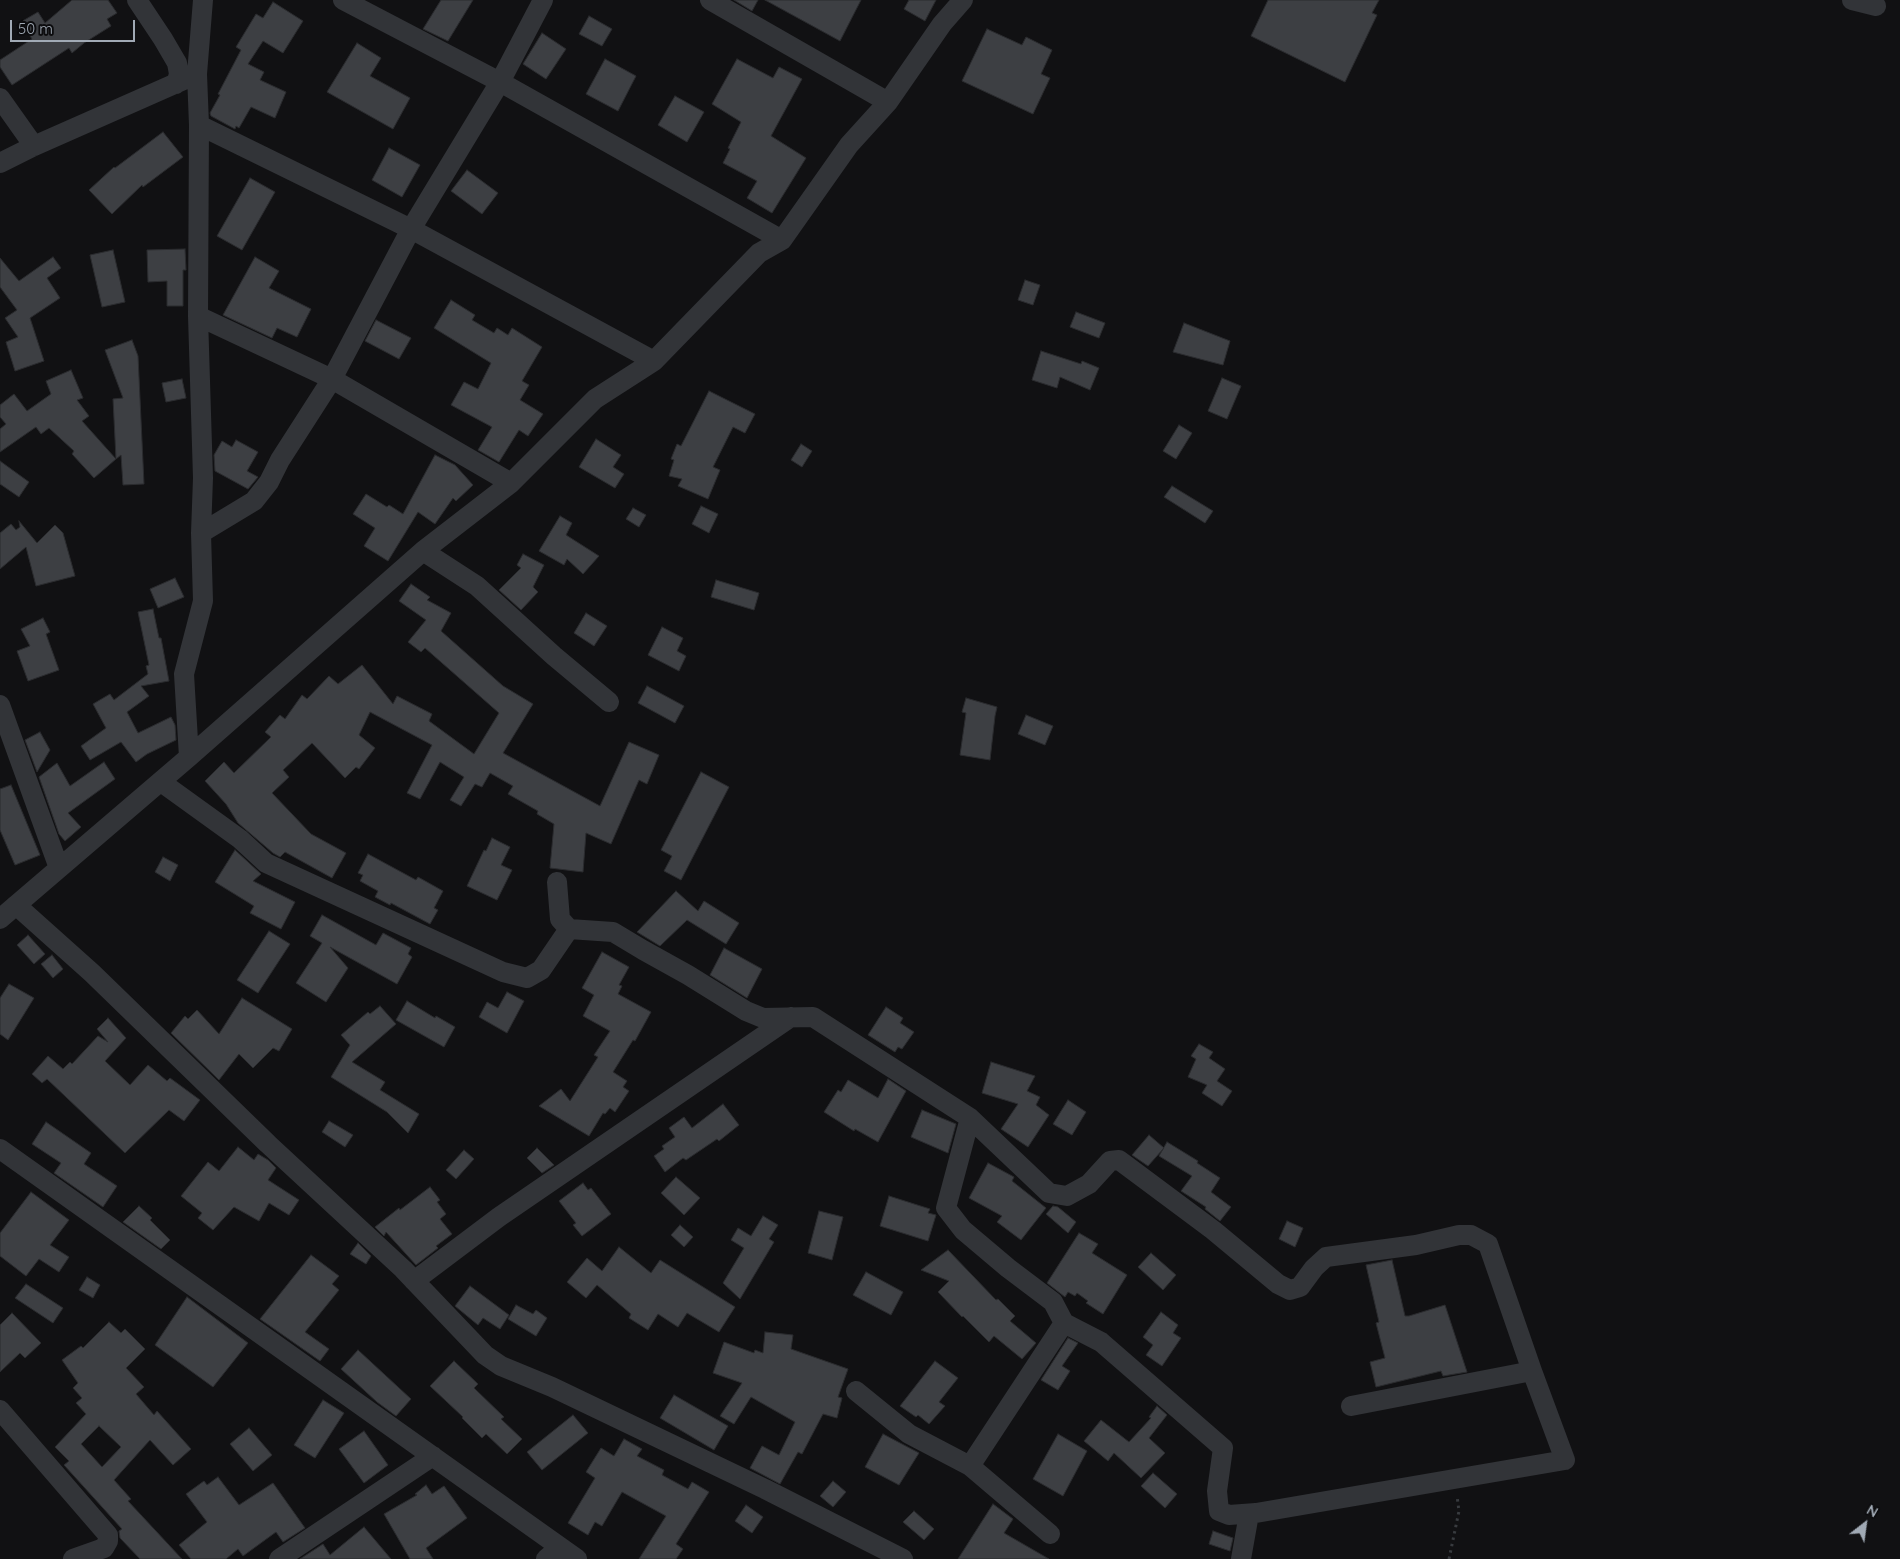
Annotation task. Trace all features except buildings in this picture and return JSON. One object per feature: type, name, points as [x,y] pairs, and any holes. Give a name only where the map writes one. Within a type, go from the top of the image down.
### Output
[{"type":"street","points":[[136,0],[177,63],[179,74],[176,84]]},
{"type":"street","points":[[189,757],[184,674],[203,602],[201,533],[203,478],[198,316],[199,125],[197,74],[203,0]]},
{"type":"street","points":[[342,0],[500,82],[782,240]]},
{"type":"street","points":[[201,533],[254,500],[269,482],[280,460],[332,379],[411,229],[500,82],[543,0]]},
{"type":"street","points":[[710,0],[888,102]]},
{"type":"street","points":[[0,919],[161,782],[423,551],[511,483],[595,399],[654,362],[759,253],[782,240],[849,145],[888,102],[942,24],[963,0]]},
{"type":"street","points":[[1852,0],[1876,6]]},
{"type":"street","points":[[0,164],[34,146],[197,74]]},
{"type":"street","points":[[0,98],[34,146]]},
{"type":"street","points":[[199,125],[411,229],[654,362]]},
{"type":"street","points":[[198,316],[332,379],[511,483]]},
{"type":"street","points":[[423,551],[477,586],[554,656],[609,702]]},
{"type":"street","points":[[0,705],[59,868]]},
{"type":"street","points":[[161,782],[240,838],[266,863],[503,972],[527,978],[541,970],[569,928]]},
{"type":"street","points":[[557,882],[560,920],[569,928],[613,932],[688,974],[746,1010],[763,1018],[812,1017],[970,1118],[1049,1193],[1067,1196],[1089,1184],[1110,1161],[1119,1160],[1213,1230],[1278,1284],[1290,1290],[1300,1287],[1314,1268],[1326,1257],[1416,1245],[1459,1235],[1471,1235],[1488,1244],[1565,1460],[1249,1514],[1229,1515],[1218,1511],[1217,1491],[1224,1448],[1101,1342],[1064,1323],[1053,1302],[1008,1268],[963,1230],[946,1208],[970,1118]]},
{"type":"street","points":[[16,905],[92,973],[240,1118],[404,1269],[485,1355],[501,1366],[561,1391],[765,1489],[903,1559]]},
{"type":"street","points":[[414,1281],[499,1217],[791,1018]]},
{"type":"street","points":[[0,1149],[433,1456],[553,1553],[577,1559]]},
{"type":"street","points":[[970,1466],[1064,1323]]},
{"type":"street","points":[[1351,1406],[1532,1371]]},
{"type":"street","points":[[856,1391],[909,1434],[970,1466],[1050,1534]]},
{"type":"street","points":[[0,1410],[108,1535],[108,1541],[104,1548],[72,1559]]},
{"type":"street","points":[[279,1559],[433,1456]]},
{"type":"street","points":[[1241,1559],[1249,1514]]},
{"type":"path","points":[[1448,1559],[1459,1511],[1454,1478]]}]
